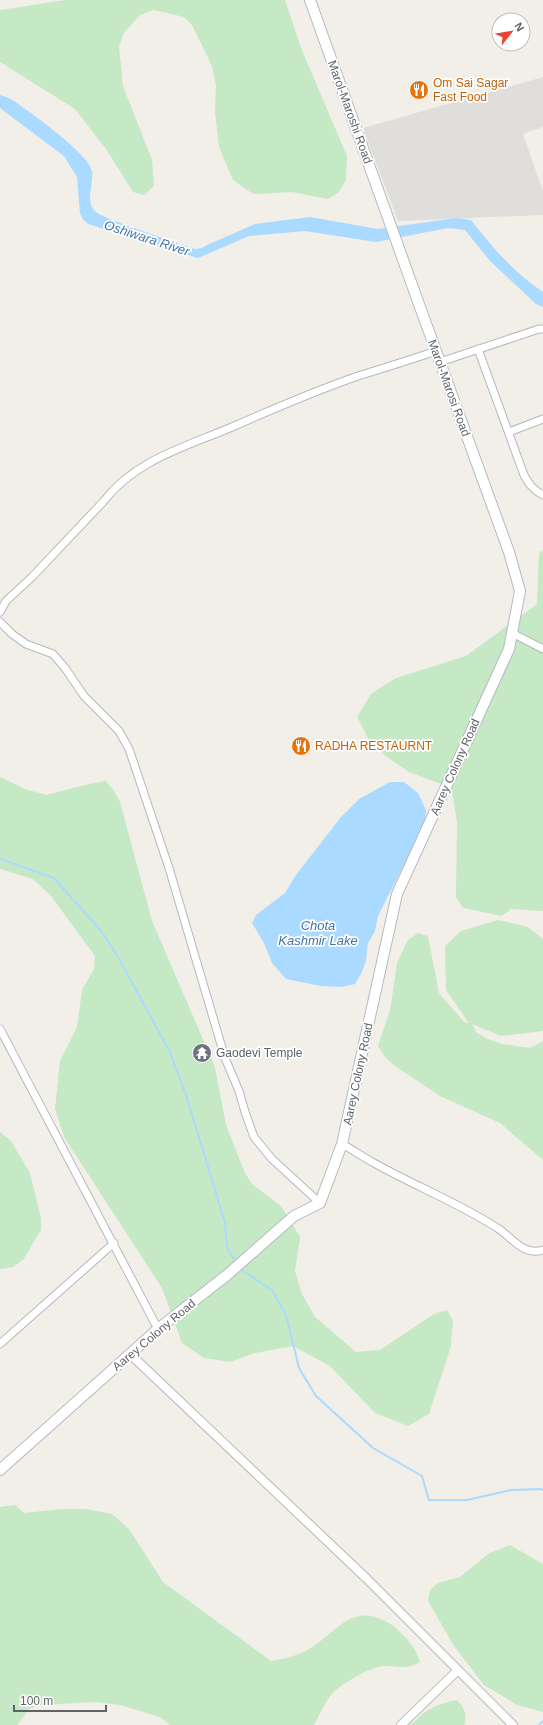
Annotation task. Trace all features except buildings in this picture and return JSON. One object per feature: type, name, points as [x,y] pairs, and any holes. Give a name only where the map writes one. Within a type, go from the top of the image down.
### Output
[{"type":"main road","name":"Marol-Maroshi Road","points":[[310,0],[390,223]]},
{"type":"main road","name":"Marol-Marosi Road","points":[[390,223],[509,552]]},
{"type":"main road","name":"Aarey Colony Road","points":[[0,1470],[158,1329],[250,1256],[294,1216],[320,1203],[342,1144],[397,894],[509,648],[520,591],[509,552]]},
{"type":"street","points":[[440,362],[538,329],[543,329]]},
{"type":"street","points":[[478,349],[530,485],[535,491],[543,495]]},
{"type":"street","points":[[0,612],[6,602],[32,577],[111,492],[134,471],[149,462],[180,447],[285,404],[357,377],[436,351]]},
{"type":"street","points":[[509,432],[543,419]]},
{"type":"street","points":[[0,622],[12,634],[26,644],[53,654],[65,668],[84,696],[119,731],[129,749],[169,868],[225,1058],[239,1091],[254,1137],[272,1159],[320,1203]]},
{"type":"street","points":[[512,633],[543,649]]},
{"type":"street","points":[[0,1029],[158,1329]]},
{"type":"street","points":[[342,1144],[374,1163],[441,1196],[499,1230],[523,1248],[536,1252],[543,1250]]},
{"type":"street","points":[[0,1344],[114,1243]]},
{"type":"street","points":[[130,1354],[354,1567],[513,1725]]},
{"type":"street","points":[[401,1725],[458,1670]]},
{"type":"shaded area","points":[[543,77],[543,127],[523,134],[543,191],[543,215],[398,221],[363,128]]},
{"type":"green space","points":[[65,0],[285,0],[301,48],[347,156],[346,180],[339,192],[328,199],[292,192],[253,194],[233,180],[219,147],[215,111],[216,85],[212,66],[192,25],[184,17],[154,10],[140,15],[123,34],[119,47],[123,86],[152,160],[154,186],[144,195],[133,192],[106,149],[75,109],[0,62],[0,10]]},
{"type":"green space","points":[[543,551],[543,911],[511,909],[502,916],[463,908],[456,897],[457,822],[453,797],[446,786],[409,772],[387,757],[369,740],[357,717],[371,694],[383,686],[396,678],[466,656],[537,604],[539,553]]},
{"type":"green space","points":[[0,777],[25,789],[46,795],[106,781],[114,791],[120,802],[152,921],[215,1067],[226,1125],[245,1173],[252,1184],[282,1207],[300,1237],[295,1271],[302,1294],[315,1317],[356,1352],[380,1350],[434,1314],[447,1310],[453,1321],[451,1346],[429,1414],[408,1426],[375,1413],[330,1366],[293,1346],[255,1353],[230,1362],[204,1358],[182,1343],[162,1288],[64,1137],[55,1109],[60,1061],[77,1027],[82,990],[94,969],[95,956],[51,896],[33,879],[0,869]]},
{"type":"green space","points":[[498,920],[528,927],[543,939],[543,1031],[501,1036],[472,1024],[477,1033],[502,1044],[530,1048],[543,1041],[543,1160],[500,1123],[440,1096],[395,1066],[385,1057],[378,1046],[390,1011],[397,963],[408,940],[418,933],[428,936],[439,993],[464,1022],[469,1023],[446,990],[445,946],[461,931]]},
{"type":"green space","points":[[0,1132],[11,1141],[30,1173],[41,1218],[41,1230],[23,1260],[13,1267],[0,1269]]},
{"type":"green space","points":[[15,1505],[24,1513],[62,1509],[86,1509],[112,1514],[129,1529],[163,1582],[271,1661],[300,1654],[350,1619],[359,1616],[369,1616],[385,1621],[396,1628],[411,1644],[420,1662],[406,1667],[378,1667],[356,1677],[341,1686],[331,1695],[314,1725],[170,1725],[160,1717],[120,1705],[95,1702],[40,1705],[29,1709],[17,1725],[0,1725],[0,1507]]},
{"type":"green space","points":[[510,1545],[543,1564],[543,1712],[517,1705],[484,1685],[454,1646],[428,1601],[430,1590],[438,1583],[460,1577],[488,1554]]},
{"type":"green space","points":[[457,1700],[465,1711],[466,1718],[464,1725],[409,1725],[434,1707]]},
{"type":"water","name":"Oshiwara River","points":[[0,95],[12,100],[58,133],[80,154],[88,163],[92,171],[90,198],[92,208],[103,216],[115,221],[195,249],[202,248],[255,224],[310,217],[378,229],[456,218],[471,220],[513,268],[532,285],[543,292],[543,307],[536,304],[490,261],[465,230],[448,228],[376,242],[305,231],[249,236],[198,258],[88,224],[82,218],[80,213],[77,177],[64,156],[0,108]]},
{"type":"water","name":"Chota Kashmir Lake","points":[[390,782],[404,782],[418,793],[426,810],[425,823],[378,916],[375,931],[368,943],[366,961],[362,972],[355,984],[341,987],[321,986],[286,979],[272,963],[264,943],[252,923],[256,915],[285,893],[296,875],[341,817],[359,799]]},
{"type":"waterway","points":[[0,859],[54,878],[102,932],[118,957],[169,1050],[186,1095],[225,1223],[227,1247],[236,1263]]},
{"type":"waterway","points":[[240,1269],[272,1290],[286,1315],[299,1368],[316,1396],[373,1448],[422,1476],[429,1500],[467,1500],[511,1490],[543,1490]]},
{"type":"waterway","points":[[539,1725],[543,1721]]},
{"type":"place","name":"Om Sai Sagar Fast Food","points":[[419,90]]},
{"type":"place","name":"RADHA RESTAURNT","points":[[301,746]]},
{"type":"place","name":"Gaodevi Temple","points":[[202,1053]]}]
